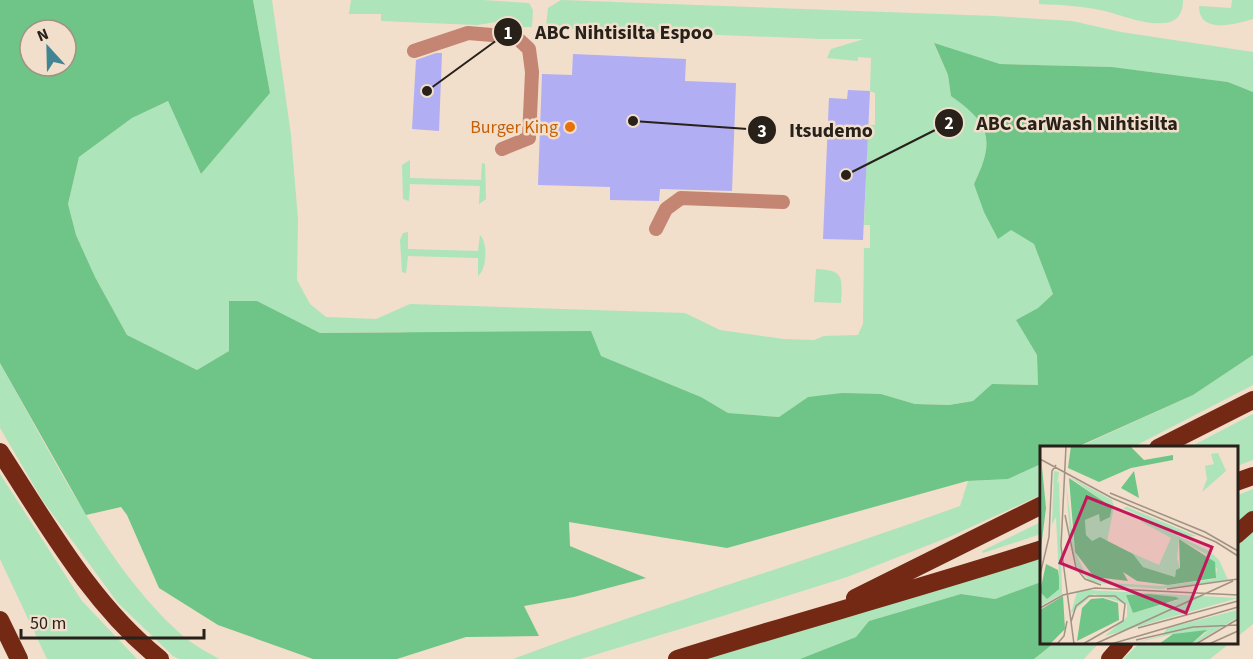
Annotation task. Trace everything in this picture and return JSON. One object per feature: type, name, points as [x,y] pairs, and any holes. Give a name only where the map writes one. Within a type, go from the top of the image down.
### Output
[{"type":"highway","points":[[1160,446],[1253,400]]},
{"type":"highway","points":[[0,452],[76,567],[115,615],[160,659]]},
{"type":"highway","points":[[1238,481],[1253,476]]},
{"type":"highway","points":[[823,614],[1040,506]]},
{"type":"highway","points":[[1238,533],[1253,520]]},
{"type":"highway","points":[[677,659],[823,614],[922,588],[1040,549]]},
{"type":"highway","points":[[0,620],[19,659]]},
{"type":"highway","points":[[1110,659],[1123,644]]},
{"type":"lane","points":[[414,51],[468,33],[516,37],[529,49],[532,72],[529,138],[502,149]]},
{"type":"lane","points":[[656,229],[666,209],[681,198],[783,202]]},
{"type":"green space","points":[[0,0],[253,0],[270,93],[201,174],[168,101],[132,118],[79,157],[68,204],[76,235],[95,277],[127,335],[197,370],[229,351],[229,301],[257,301],[320,333],[591,331],[601,356],[701,397],[728,413],[779,417],[808,397],[842,393],[881,394],[915,404],[949,405],[973,401],[992,384],[1038,385],[1037,355],[1016,320],[1038,308],[1053,294],[1034,244],[1011,230],[998,239],[984,212],[974,184],[985,156],[985,134],[974,116],[951,96],[948,75],[934,43],[1000,64],[1112,67],[1228,82],[1253,92],[1253,355],[1193,395],[1079,446],[1040,446],[1040,464],[1008,479],[967,481],[727,548],[569,522],[570,546],[646,578],[574,597],[524,606],[539,636],[466,637],[397,659],[313,659],[218,625],[159,588],[127,515],[121,507],[86,515],[0,363]]},
{"type":"green space","points":[[253,0],[272,0],[291,135],[298,220],[297,280],[310,304],[326,317],[376,319],[410,304],[685,313],[720,330],[784,339],[814,340],[824,336],[858,335],[863,324],[864,248],[870,248],[870,225],[864,225],[868,125],[875,125],[875,93],[870,91],[871,58],[858,57],[858,61],[827,58],[831,49],[864,39],[546,28],[548,8],[561,0],[1072,21],[1121,32],[1253,52],[1253,92],[1228,82],[1112,67],[1000,64],[934,44],[948,75],[951,96],[974,116],[985,134],[985,156],[974,184],[1011,230],[1034,244],[1053,294],[1038,308],[1016,320],[1037,355],[1038,385],[992,384],[973,401],[949,405],[915,404],[881,394],[808,397],[779,417],[728,413],[701,397],[601,356],[403,332],[320,333],[257,301],[229,351],[197,370],[127,335],[95,277],[76,235],[68,204],[79,157],[132,118],[168,101],[201,174],[270,93]]},
{"type":"green space","points":[[351,0],[482,0],[529,3],[533,10],[532,27],[521,27],[515,19],[477,25],[381,21],[381,14],[349,14]]},
{"type":"green space","points":[[1039,0],[1183,0],[1182,11],[1173,21],[1154,23],[1088,8],[1039,4]]},
{"type":"green space","points":[[1232,0],[1253,0],[1253,19],[1220,25],[1205,21],[1201,15],[1199,6],[1231,8]]},
{"type":"green space","points":[[410,160],[410,178],[481,180],[482,163],[485,164],[486,199],[479,204],[480,186],[410,184],[409,201],[403,199],[402,165]]},
{"type":"green space","points":[[408,232],[408,249],[478,251],[480,235],[485,250],[485,262],[481,273],[478,276],[478,258],[408,256],[406,273],[402,272],[400,240],[403,233]]},
{"type":"green space","points":[[816,269],[832,271],[840,277],[841,303],[814,302]]},
{"type":"green space","points":[[1253,355],[1253,385],[1135,446],[1081,446],[1193,395]]},
{"type":"green space","points":[[0,363],[83,510],[132,582],[159,613],[188,640],[219,659],[179,659],[173,656],[118,603],[43,501],[0,428]]},
{"type":"green space","points":[[1253,414],[1253,460],[1238,466],[1238,446],[1192,446]]},
{"type":"green space","points":[[1040,464],[1040,495],[949,537],[847,577],[581,659],[513,659],[624,619],[960,506],[968,481],[1008,479]]},
{"type":"green space","points":[[0,474],[82,601],[137,659],[47,659],[0,559]]},
{"type":"green space","points":[[1253,489],[1253,624],[1238,636],[1239,551],[1238,495]]},
{"type":"green space","points":[[1040,522],[1040,534],[983,553],[982,551]]},
{"type":"green space","points":[[1040,558],[1040,582],[995,599],[961,594],[869,621],[856,637],[800,659],[701,659]]},
{"type":"green space","points":[[1040,582],[1040,644],[1053,644],[1034,659],[800,659],[856,637],[869,621],[961,594],[995,599]]},
{"type":"green space","points":[[1053,644],[1098,644],[1084,659],[1034,659]]},
{"type":"green space","points":[[1139,644],[1229,644],[1210,659],[1123,659]]},
{"type":"building","points":[[442,53],[439,131],[412,129],[416,60]]},
{"type":"building","points":[[573,54],[686,59],[685,81],[736,83],[732,191],[660,189],[659,201],[610,200],[610,187],[538,185],[542,74],[572,75]]},
{"type":"building","points":[[848,90],[870,91],[863,240],[823,239],[829,98],[847,99]]},
{"type":"place","name":"ABC Nihtisilta Espoo","points":[[427,91]]},
{"type":"place","name":"Itsudemo","points":[[633,121]]},
{"type":"place","name":"Burger King","points":[[570,127]]},
{"type":"place","name":"ABC CarWash Nihtisilta","points":[[846,175]]}]
